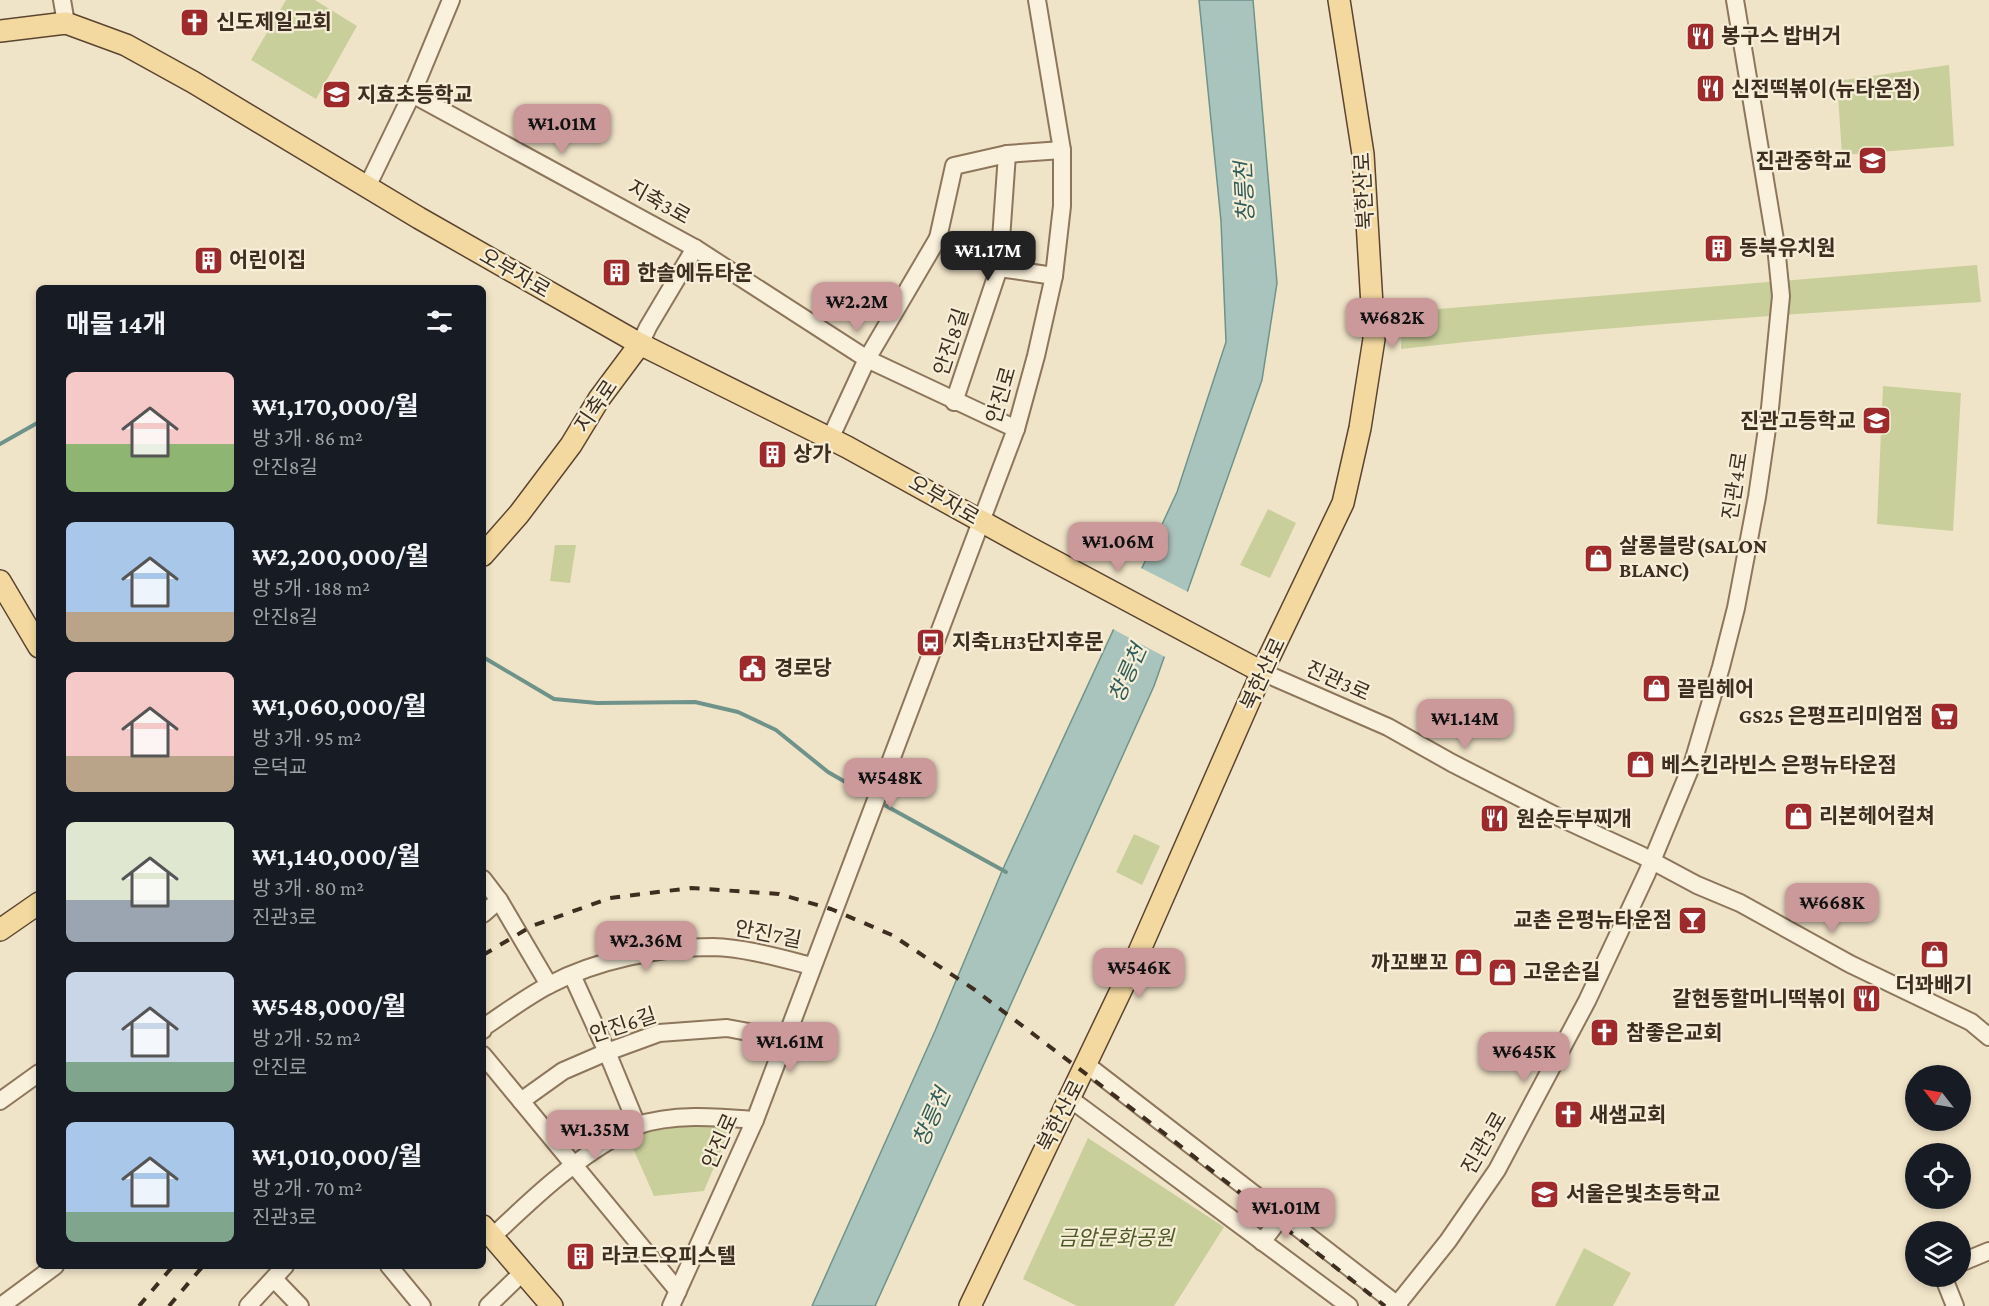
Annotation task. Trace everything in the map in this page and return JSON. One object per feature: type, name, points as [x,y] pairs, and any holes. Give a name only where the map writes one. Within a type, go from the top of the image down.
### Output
[{"type":"main road","name":"북한산로","points":[[970,1306],[1136,961],[1262,672],[1343,503],[1360,428],[1374,339],[1363,154],[1339,0]]},
{"type":"main road","name":"오부자로","points":[[0,31],[66,22],[126,45],[640,344],[906,478],[1028,547],[1262,672]]},
{"type":"main road","name":"지축로","points":[[486,552],[519,514],[564,454],[599,399],[640,344]]},
{"type":"main road","points":[[0,581],[36,642]]},
{"type":"main road","points":[[0,930],[36,905]]},
{"type":"main road","points":[[487,1232],[552,1306]]},
{"type":"street","points":[[62,0],[66,22]]},
{"type":"street","points":[[367,187],[412,94],[451,0]]},
{"type":"street","name":"안진로","points":[[674,1299],[754,1120],[1016,429],[1036,356],[1054,276],[1062,206],[1062,150],[1037,0]]},
{"type":"street","name":"진관4로","points":[[1653,861],[1693,762],[1736,608],[1757,497],[1779,323],[1781,296],[1776,246],[1735,0]]},
{"type":"street","name":"지축3로","points":[[412,94],[695,248]]},
{"type":"street","points":[[830,439],[867,359],[938,238],[954,166],[1007,154],[1062,150]]},
{"type":"street","name":"안진8길","points":[[954,402],[999,268],[1007,154]]},
{"type":"street","points":[[938,238],[999,268],[1054,276]]},
{"type":"street","name":"지축로","points":[[640,344],[695,248]]},
{"type":"street","name":"안진8길","points":[[695,248],[867,359],[954,402],[1016,429]]},
{"type":"street","name":"진관3로","points":[[1262,672],[1388,727],[1554,815],[1653,861],[1697,885],[1740,903],[1850,964],[1971,1022],[1989,1037]]},
{"type":"street","name":"진관3로","points":[[1087,1065],[1397,1306],[1448,1241],[1503,1159],[1587,1001],[1653,861]]},
{"type":"street","points":[[486,883],[499,900],[549,985]]},
{"type":"street","points":[[486,911],[499,900]]},
{"type":"street","name":"안진7길","points":[[486,1026],[549,985],[596,965],[657,951],[714,947],[762,954],[812,966]]},
{"type":"street","points":[[572,975],[637,1125]]},
{"type":"street","name":"안진6길","points":[[521,1101],[563,1071],[659,1033],[727,1028],[785,1039]]},
{"type":"street","points":[[486,1059],[575,1165],[674,1299]]},
{"type":"street","points":[[0,1101],[36,1075]]},
{"type":"street","points":[[1069,1098],[1349,1306]]},
{"type":"street","points":[[487,1232],[513,1216],[600,1146],[637,1125],[703,1116],[754,1120]]},
{"type":"street","points":[[1263,1242],[1282,1216]]},
{"type":"street","points":[[1971,1258],[1989,1251]]},
{"type":"street","points":[[0,1306],[51,1269]]},
{"type":"street","points":[[391,1269],[422,1306]]},
{"type":"street","points":[[248,1306],[280,1272],[300,1306]]},
{"type":"street","points":[[488,1306],[522,1273]]},
{"type":"street","points":[[1947,1287],[1955,1306]]},
{"type":"green space","points":[[286,0],[315,0],[357,26],[316,99],[251,60]]},
{"type":"green space","points":[[1949,65],[1954,146],[1842,155],[1837,81]]},
{"type":"green space","points":[[1977,265],[1981,302],[1691,322],[1401,349],[1402,312]]},
{"type":"green space","points":[[1883,386],[1961,393],[1953,531],[1877,524]]},
{"type":"green space","points":[[1268,509],[1296,523],[1270,578],[1240,565]]},
{"type":"green space","points":[[555,545],[576,545],[570,583],[550,581]]},
{"type":"green space","points":[[1134,834],[1160,846],[1142,885],[1116,872]]},
{"type":"green space","points":[[706,1124],[730,1129],[704,1191],[654,1196],[628,1137],[663,1129]]},
{"type":"green space","name":"금암문화공원","points":[[1088,1138],[1224,1227],[1174,1306],[1077,1306],[1023,1279]]},
{"type":"green space","points":[[1584,1248],[1631,1273],[1613,1306],[1555,1306]]},
{"type":"water","name":"창릉천","points":[[1199,0],[1253,0],[1277,283],[1262,380],[1154,686],[875,1306],[812,1306],[935,1031],[1002,871],[1177,492],[1226,342],[1221,221]]},
{"type":"pier","points":[[1139,567],[1190,593],[1167,658],[1111,628]]},
{"type":"waterway","points":[[0,444],[36,424]]},
{"type":"waterway","points":[[486,659],[554,699],[597,703],[695,702],[738,712],[776,730],[828,772],[873,798]]},
{"type":"waterway","points":[[879,802],[1006,872]]},
{"type":"railway","points":[[486,953],[532,926],[610,898],[691,888],[779,894],[831,909],[892,935],[975,990],[1160,1130],[1385,1306]]},
{"type":"railway","points":[[139,1306],[170,1269]]},
{"type":"railway","points":[[169,1306],[200,1269]]},
{"type":"place","name":"신도제일교회","points":[[195,22]]},
{"type":"place","name":"봉구스 밥버거","points":[[1700,36]]},
{"type":"place","name":"신전떡볶이(뉴타운점)","points":[[1710,89]]},
{"type":"place","name":"지효초등학교","points":[[336,95]]},
{"type":"place","name":"진관중학교","points":[[1873,161]]},
{"type":"place","name":"동북유치원","points":[[1718,248]]},
{"type":"place","name":"어린이집","points":[[208,260]]},
{"type":"place","name":"한솔에듀타운","points":[[616,273]]},
{"type":"place","name":"진관고등학교","points":[[1877,421]]},
{"type":"place","name":"상가","points":[[772,454]]},
{"type":"place","name":"살롱블랑(SALON BLANC)","points":[[1598,558]]},
{"type":"place","name":"지축LH3단지후문","points":[[931,642]]},
{"type":"place","name":"경로당","points":[[753,668]]},
{"type":"place","name":"끌림헤어","points":[[1656,689]]},
{"type":"place","name":"GS25 은평프리미엄점","points":[[1944,716]]},
{"type":"place","name":"베스킨라빈스 은평뉴타운점","points":[[1640,765]]},
{"type":"place","name":"리본헤어컬쳐","points":[[1798,816]]},
{"type":"place","name":"원순두부찌개","points":[[1495,819]]},
{"type":"place","name":"교촌 은평뉴타운점","points":[[1693,920]]},
{"type":"place","name":"더꽈배기","points":[[1934,954]]},
{"type":"place","name":"까꼬뽀꼬","points":[[1469,963]]},
{"type":"place","name":"고운손길","points":[[1502,972]]},
{"type":"place","name":"갈현동할머니떡볶이","points":[[1867,999]]},
{"type":"place","name":"참좋은교회","points":[[1605,1033]]},
{"type":"place","name":"새샘교회","points":[[1568,1115]]},
{"type":"place","name":"서울은빛초등학교","points":[[1545,1194]]},
{"type":"place","name":"라코드오피스텔","points":[[580,1256]]}]
